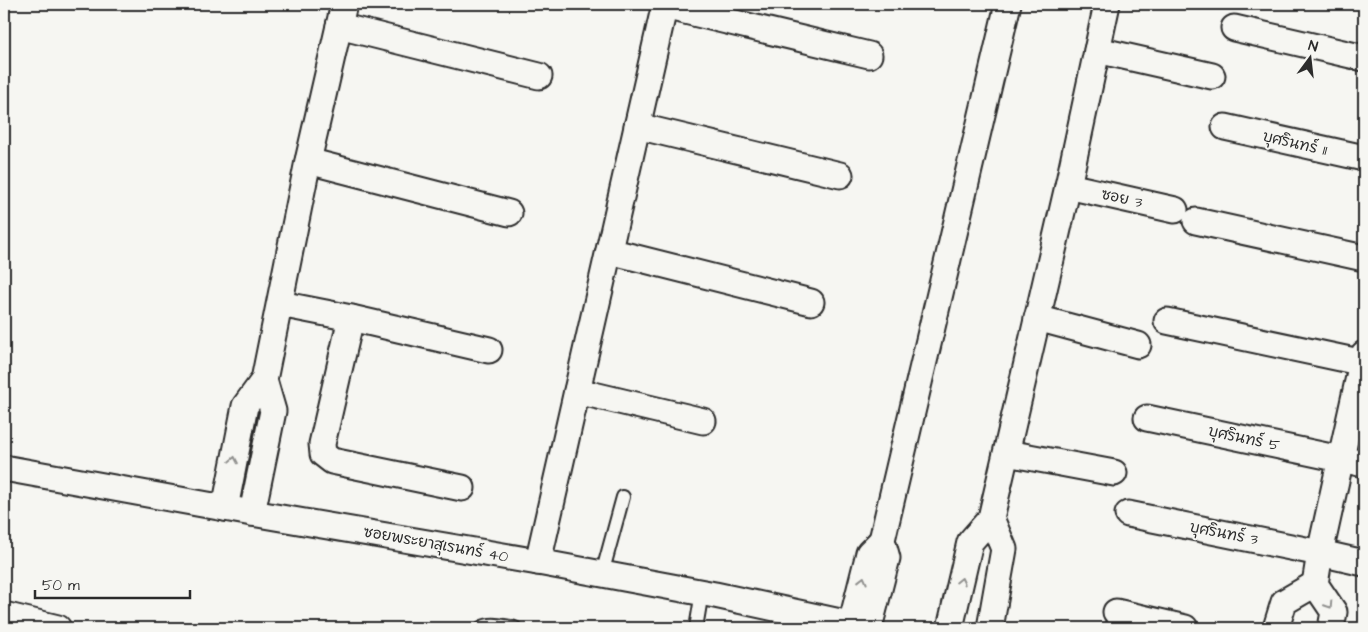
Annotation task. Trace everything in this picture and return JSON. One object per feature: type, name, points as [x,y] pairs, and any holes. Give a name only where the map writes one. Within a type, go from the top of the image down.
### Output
[{"type":"street","points":[[863,627],[869,553],[882,540],[1008,4]]},
{"type":"street","points":[[950,628],[970,542],[991,518],[1068,186],[1107,4]]},
{"type":"street","points":[[538,562],[664,5],[869,55]]},
{"type":"street","points":[[225,508],[245,406],[264,380],[308,161],[341,15],[539,76]]},
{"type":"street","points":[[1234,28],[1364,58]]},
{"type":"street","points":[[1097,50],[1212,76]]},
{"type":"street","points":[[637,126],[840,175]]},
{"type":"street","name":"บุศรินทร์ 11","points":[[1225,127],[1364,158]]},
{"type":"street","points":[[308,161],[509,213]]},
{"type":"street","name":"ซอย 3","points":[[1068,186],[1364,258]]},
{"type":"street","points":[[609,251],[811,302]]},
{"type":"street","points":[[280,304],[351,318],[489,350]]},
{"type":"street","points":[[351,318],[322,444],[323,454],[332,461],[462,488]]},
{"type":"street","points":[[1037,318],[1138,345]]},
{"type":"street","points":[[1167,321],[1364,360],[1340,459],[1315,584],[1334,612],[1331,628]]},
{"type":"street","points":[[252,513],[273,411],[264,380]]},
{"type":"street","points":[[577,391],[703,421]]},
{"type":"street","name":"บุศรินทร์ 5","points":[[1147,418],[1364,464]]},
{"type":"street","points":[[1007,453],[1114,473]]},
{"type":"street","name":"ซอยพระยาสุเรนทร์ 40","points":[[4,468],[702,592],[800,620],[863,627]]},
{"type":"street","name":"บุศรินทร์ 3","points":[[1128,514],[1320,552],[1364,563]]},
{"type":"street","points":[[990,628],[1004,549],[991,518]]},
{"type":"street","points":[[1276,628],[1284,602],[1315,584]]},
{"type":"street","points":[[1116,612],[1185,628]]},
{"type":"street","points":[[4,615],[58,628]]},
{"type":"lane","points":[[602,574],[623,497]]},
{"type":"lane","points":[[696,628],[702,592]]},
{"type":"lane","points":[[481,628],[492,625],[515,628]]}]
